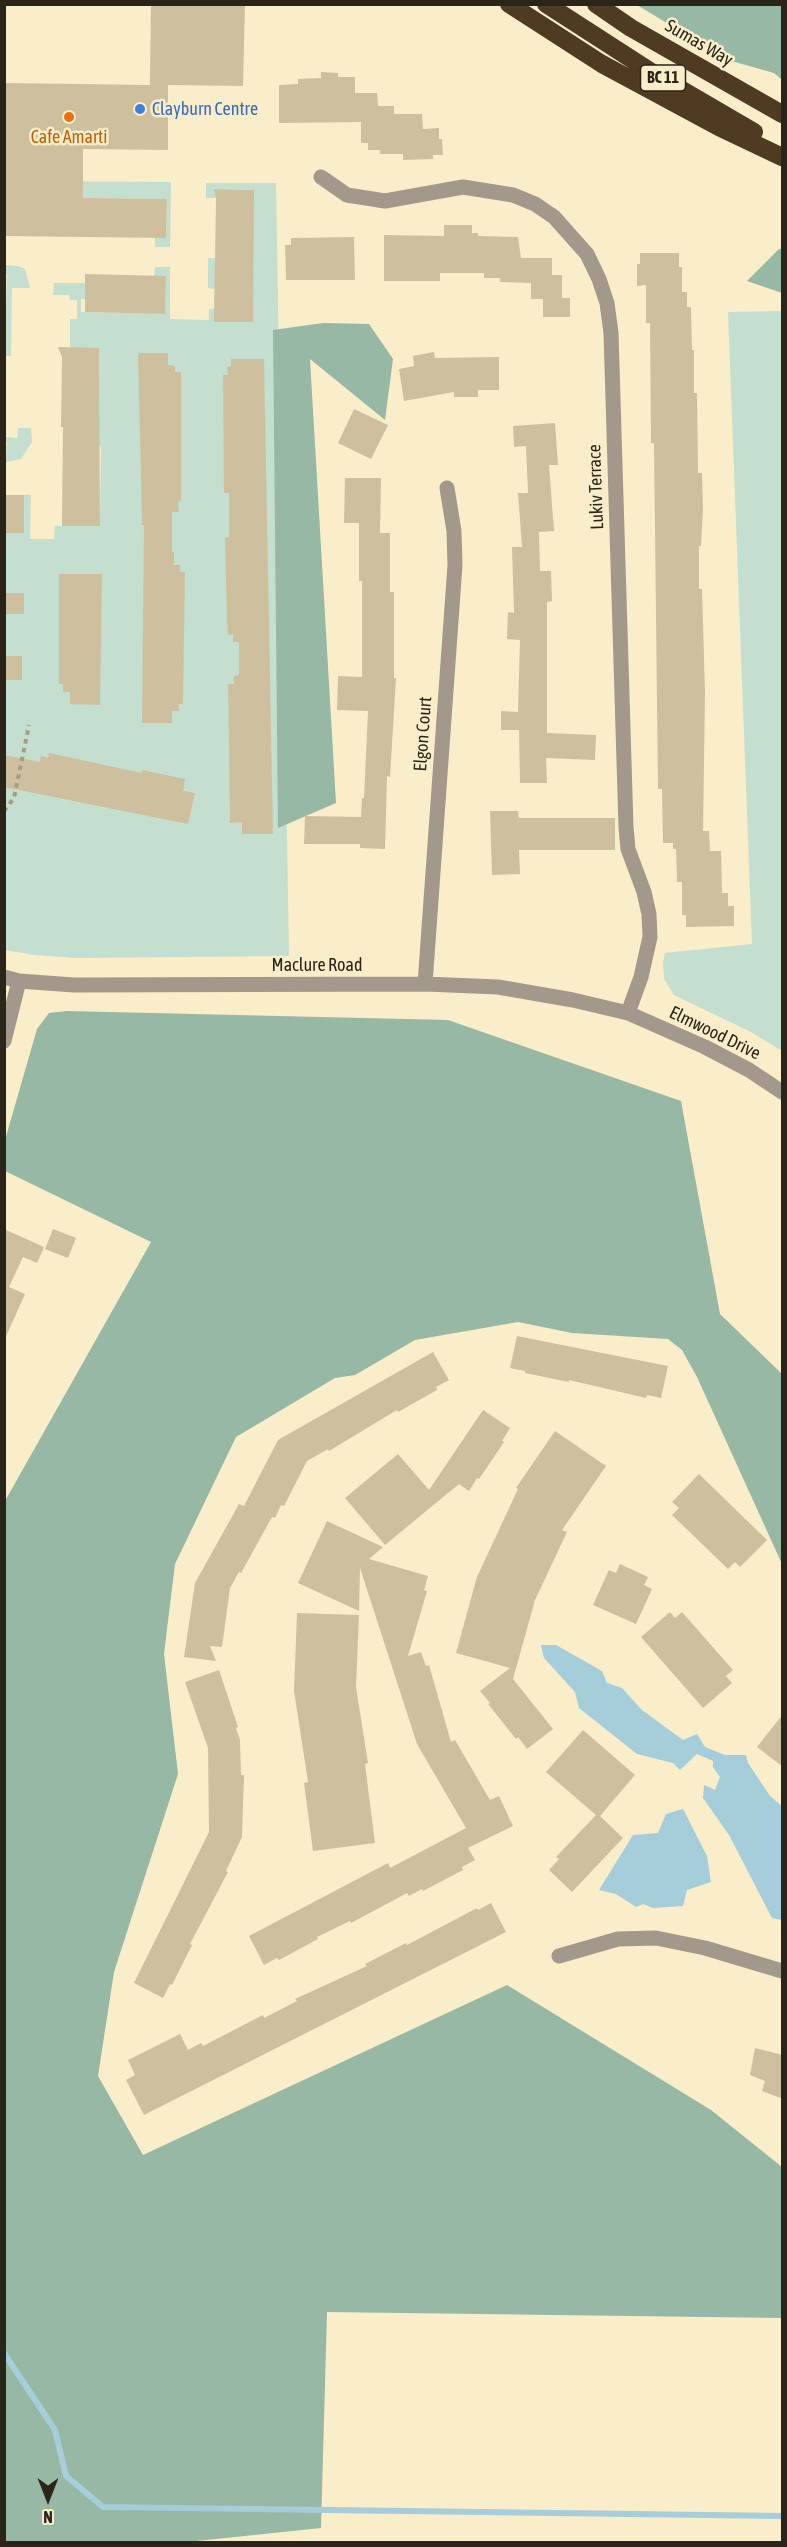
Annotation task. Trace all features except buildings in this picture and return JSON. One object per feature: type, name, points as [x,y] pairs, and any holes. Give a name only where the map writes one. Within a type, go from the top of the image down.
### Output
[{"type":"highway","points":[[509,4],[602,64],[719,127],[783,157]]},
{"type":"highway","name":"BC 11","points":[[546,4],[653,73],[783,147]]},
{"type":"highway","name":"Sumas Way","points":[[596,4],[631,28],[783,114]]},
{"type":"highway","points":[[602,4],[631,28]]},
{"type":"street","name":"Lukiv Terrace","points":[[321,177],[347,195],[385,201],[463,187],[513,195],[535,204],[554,217],[587,254],[599,279],[607,303],[611,333],[626,827],[628,849],[644,892],[649,914],[650,937],[641,977],[628,1014]]},
{"type":"street","name":"Elgon Court","points":[[425,984],[455,565],[454,531],[447,488]]},
{"type":"street","name":"Maclure Road","points":[[12,979],[74,985],[425,984],[498,987],[573,1000],[628,1014]]},
{"type":"street","points":[[4,1041],[12,979]]},
{"type":"street","name":"Elmwood Drive","points":[[628,1014],[705,1047],[749,1070],[783,1092]]},
{"type":"street","points":[[559,1956],[618,1939],[656,1938],[705,1948],[783,1971]]},
{"type":"path","points":[[4,811],[14,798],[29,725]]},
{"type":"green space","points":[[637,5],[782,5],[782,80],[774,73],[728,60]]},
{"type":"green space","points":[[5,181],[171,182],[170,247],[155,247],[155,238],[166,238],[167,199],[86,198],[86,227]]},
{"type":"green space","points":[[206,183],[276,183],[289,956],[76,958],[5,950],[5,533],[24,533],[24,495],[31,495],[30,539],[54,539],[55,526],[100,526],[101,446],[73,446],[98,427],[99,348],[70,348],[70,319],[77,319],[77,300],[70,300],[69,295],[53,295],[54,283],[85,283],[85,299],[81,299],[81,312],[165,314],[166,276],[154,276],[155,267],[170,267],[170,319],[209,320],[209,309],[214,309],[215,289],[208,288],[208,258],[215,258],[254,190],[216,189],[216,198],[206,198]]},
{"type":"green space","points":[[779,249],[782,249],[782,293],[747,281]]},
{"type":"green space","points":[[5,265],[25,269],[30,288],[12,288],[11,356],[5,356],[7,274],[5,274]]},
{"type":"green space","points":[[782,311],[782,1051],[751,1032],[674,995],[664,979],[663,963],[665,953],[752,944],[728,312]]},
{"type":"green space","points":[[323,323],[369,324],[393,359],[385,420],[310,359],[336,803],[278,828],[273,330]]},
{"type":"green space","points":[[18,428],[31,428],[32,442],[21,459],[6,462],[5,437],[17,438]]},
{"type":"green space","points":[[67,1011],[448,1020],[681,1101],[720,1314],[782,1374],[782,1564],[697,1377],[682,1350],[668,1339],[572,1333],[518,1322],[415,1340],[355,1375],[335,1378],[236,1437],[175,1564],[164,1654],[178,1774],[114,1972],[98,2076],[143,2155],[507,1985],[711,2110],[782,2167],[782,2318],[327,2312],[321,2528],[187,2542],[5,2542],[5,1501],[151,1242],[5,1171],[5,1140],[37,1029],[49,1013]]},
{"type":"water","points":[[541,1645],[556,1645],[602,1671],[607,1683],[622,1688],[642,1710],[683,1740],[697,1734],[705,1747],[725,1755],[746,1755],[748,1763],[770,1796],[782,1806],[782,1920],[772,1918],[729,1835],[703,1798],[704,1785],[715,1790],[720,1777],[713,1767],[713,1761],[697,1754],[680,1770],[673,1763],[637,1754],[579,1708],[575,1692],[544,1658]]},
{"type":"water","points":[[683,1809],[707,1856],[711,1882],[687,1890],[683,1906],[653,1908],[643,1904],[636,1907],[616,1894],[599,1890],[633,1835],[658,1833],[666,1814]]},
{"type":"waterway","points":[[4,2353],[55,2430],[66,2476],[103,2507],[782,2516]]},
{"type":"place","name":"Clayburn Centre","points":[[140,109]]},
{"type":"place","name":"Cafe Amarti","points":[[69,117]]}]
